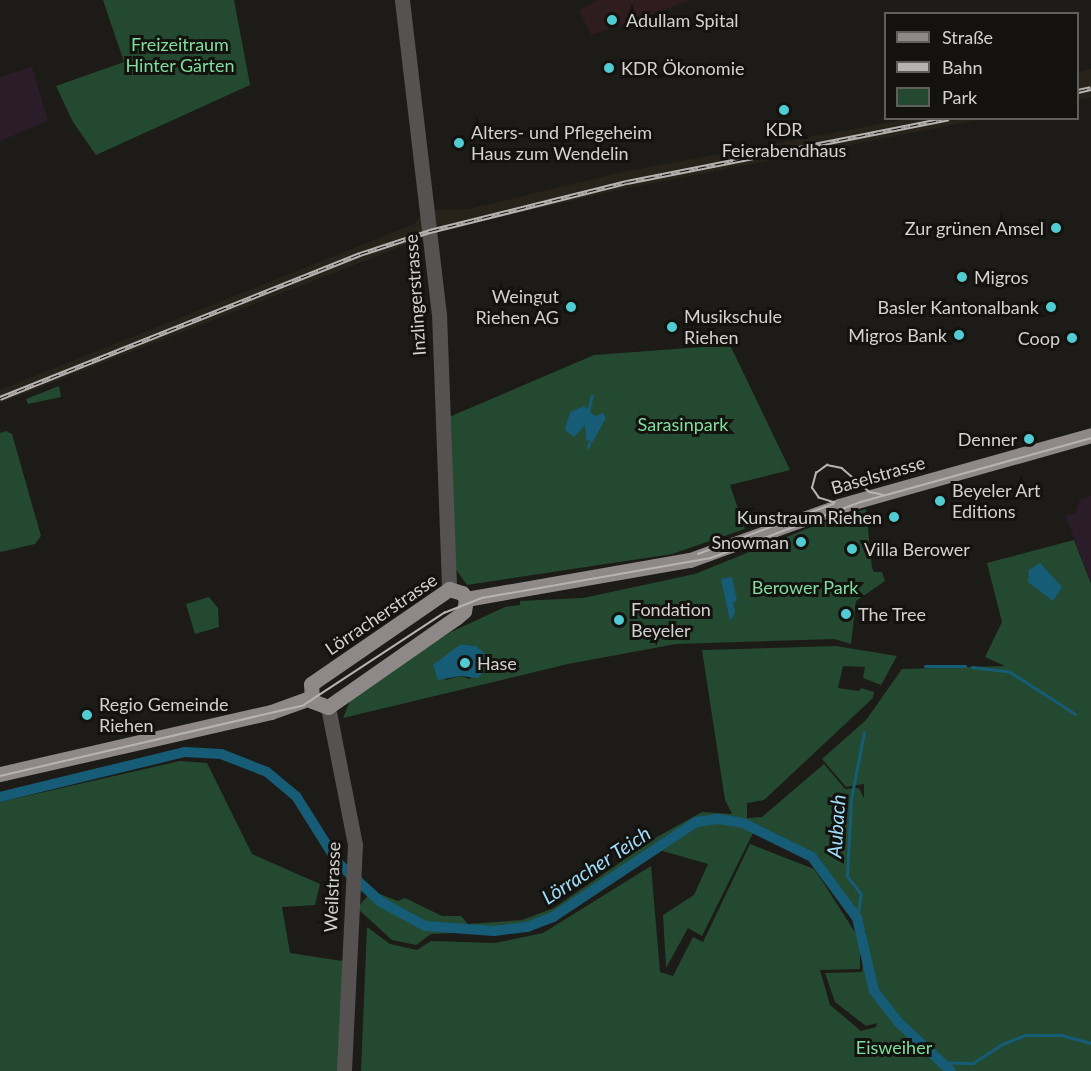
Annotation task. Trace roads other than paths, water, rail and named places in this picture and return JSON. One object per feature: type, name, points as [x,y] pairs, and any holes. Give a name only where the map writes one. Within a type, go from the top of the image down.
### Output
[{"type":"main road","name":"Baselstrasse","points":[[466,599],[690,560],[839,506],[1091,435]]},
{"type":"main road","name":"Lörracherstrasse","points":[[310,698],[311,684],[449,589],[462,593],[466,599]]},
{"type":"main road","points":[[0,774],[271,712],[310,698],[319,707],[328,707],[457,617],[464,611],[466,599]]},
{"type":"street","name":"Inzlingerstrasse","points":[[402,0],[439,313],[449,589]]},
{"type":"street","name":"Weilstrasse","points":[[328,707],[353,832],[344,1071]]},
{"type":"water","points":[[584,406],[595,416],[603,413],[606,418],[592,443],[586,439],[585,425],[574,437],[565,430],[570,412]]},
{"type":"water","points":[[1040,563],[1062,587],[1053,601],[1028,582],[1029,570]]},
{"type":"water","points":[[732,577],[737,601],[733,602],[735,613],[730,621],[721,579]]},
{"type":"water","points":[[461,644],[476,646],[490,658],[488,665],[478,678],[460,676],[438,680],[433,665]]},
{"type":"waterway","points":[[588,411],[592,395]]},
{"type":"waterway","points":[[588,447],[589,443]]},
{"type":"waterway","points":[[925,666],[965,666]]},
{"type":"waterway","points":[[972,667],[1010,672],[1075,714]]},
{"type":"waterway","name":"Aubach","points":[[857,918],[861,894],[847,876],[851,799],[864,732]]},
{"type":"waterway","name":"Lörracher Teich","points":[[0,797],[185,752],[221,754],[267,772],[296,796],[338,863],[381,902],[425,926],[494,931],[527,927],[553,917],[696,822],[718,819],[743,823],[812,857],[857,918],[874,991],[898,1022],[951,1071]]},
{"type":"waterway","points":[[939,1062],[973,1063],[1002,1044],[1026,1035],[1061,1035],[1091,1043]]},
{"type":"waterway","points":[[906,1049],[912,1051]]},
{"type":"tram line","points":[[0,776],[304,705],[444,613],[482,598],[711,558],[861,502],[1091,438]]},
{"type":"tram line","points":[[835,503],[819,498],[812,488],[816,473],[827,465],[842,468],[870,492],[884,495]]},
{"type":"tram line","points":[[698,554],[833,504]]},
{"type":"railway","points":[[1079,91],[1091,88]]},
{"type":"railway","points":[[0,398],[360,254],[430,231],[627,182],[939,120]]},
{"type":"place","name":"Adullam Spital","points":[[612,20]]},
{"type":"place","name":"KDR Ökonomie","points":[[609,68]]},
{"type":"place","name":"KDR Feierabendhaus","points":[[784,110]]},
{"type":"place","name":"Alters- und Pflegeheim Haus zum Wendelin","points":[[459,143]]},
{"type":"place","name":"Zur grünen Amsel","points":[[1056,228]]},
{"type":"place","name":"Migros","points":[[962,277]]},
{"type":"place","name":"Weingut Riehen AG","points":[[571,307]]},
{"type":"place","name":"Basler Kantonalbank","points":[[1051,307]]},
{"type":"place","name":"Musikschule Riehen","points":[[672,327]]},
{"type":"place","name":"Migros Bank","points":[[959,335]]},
{"type":"place","name":"Coop","points":[[1072,338]]},
{"type":"place","name":"Denner","points":[[1029,439]]},
{"type":"place","name":"Beyeler Art Editions","points":[[940,501]]},
{"type":"place","name":"Kunstraum Riehen","points":[[894,517]]},
{"type":"place","name":"Snowman","points":[[801,542]]},
{"type":"place","name":"Villa Berower","points":[[852,549]]},
{"type":"place","name":"The Tree","points":[[846,614]]},
{"type":"place","name":"Fondation Beyeler","points":[[619,620]]},
{"type":"place","name":"Hase","points":[[465,663]]},
{"type":"place","name":"Regio Gemeinde Riehen","points":[[87,715]]},
{"type":"park label","name":"Freizeitraum Hinter Gärten","points":[[180,55]]},
{"type":"park label","name":"Sarasinpark","points":[[683,424]]},
{"type":"park label","name":"Berower Park","points":[[805,587]]},
{"type":"park label","name":"Eisweiher","points":[[894,1047]]}]
